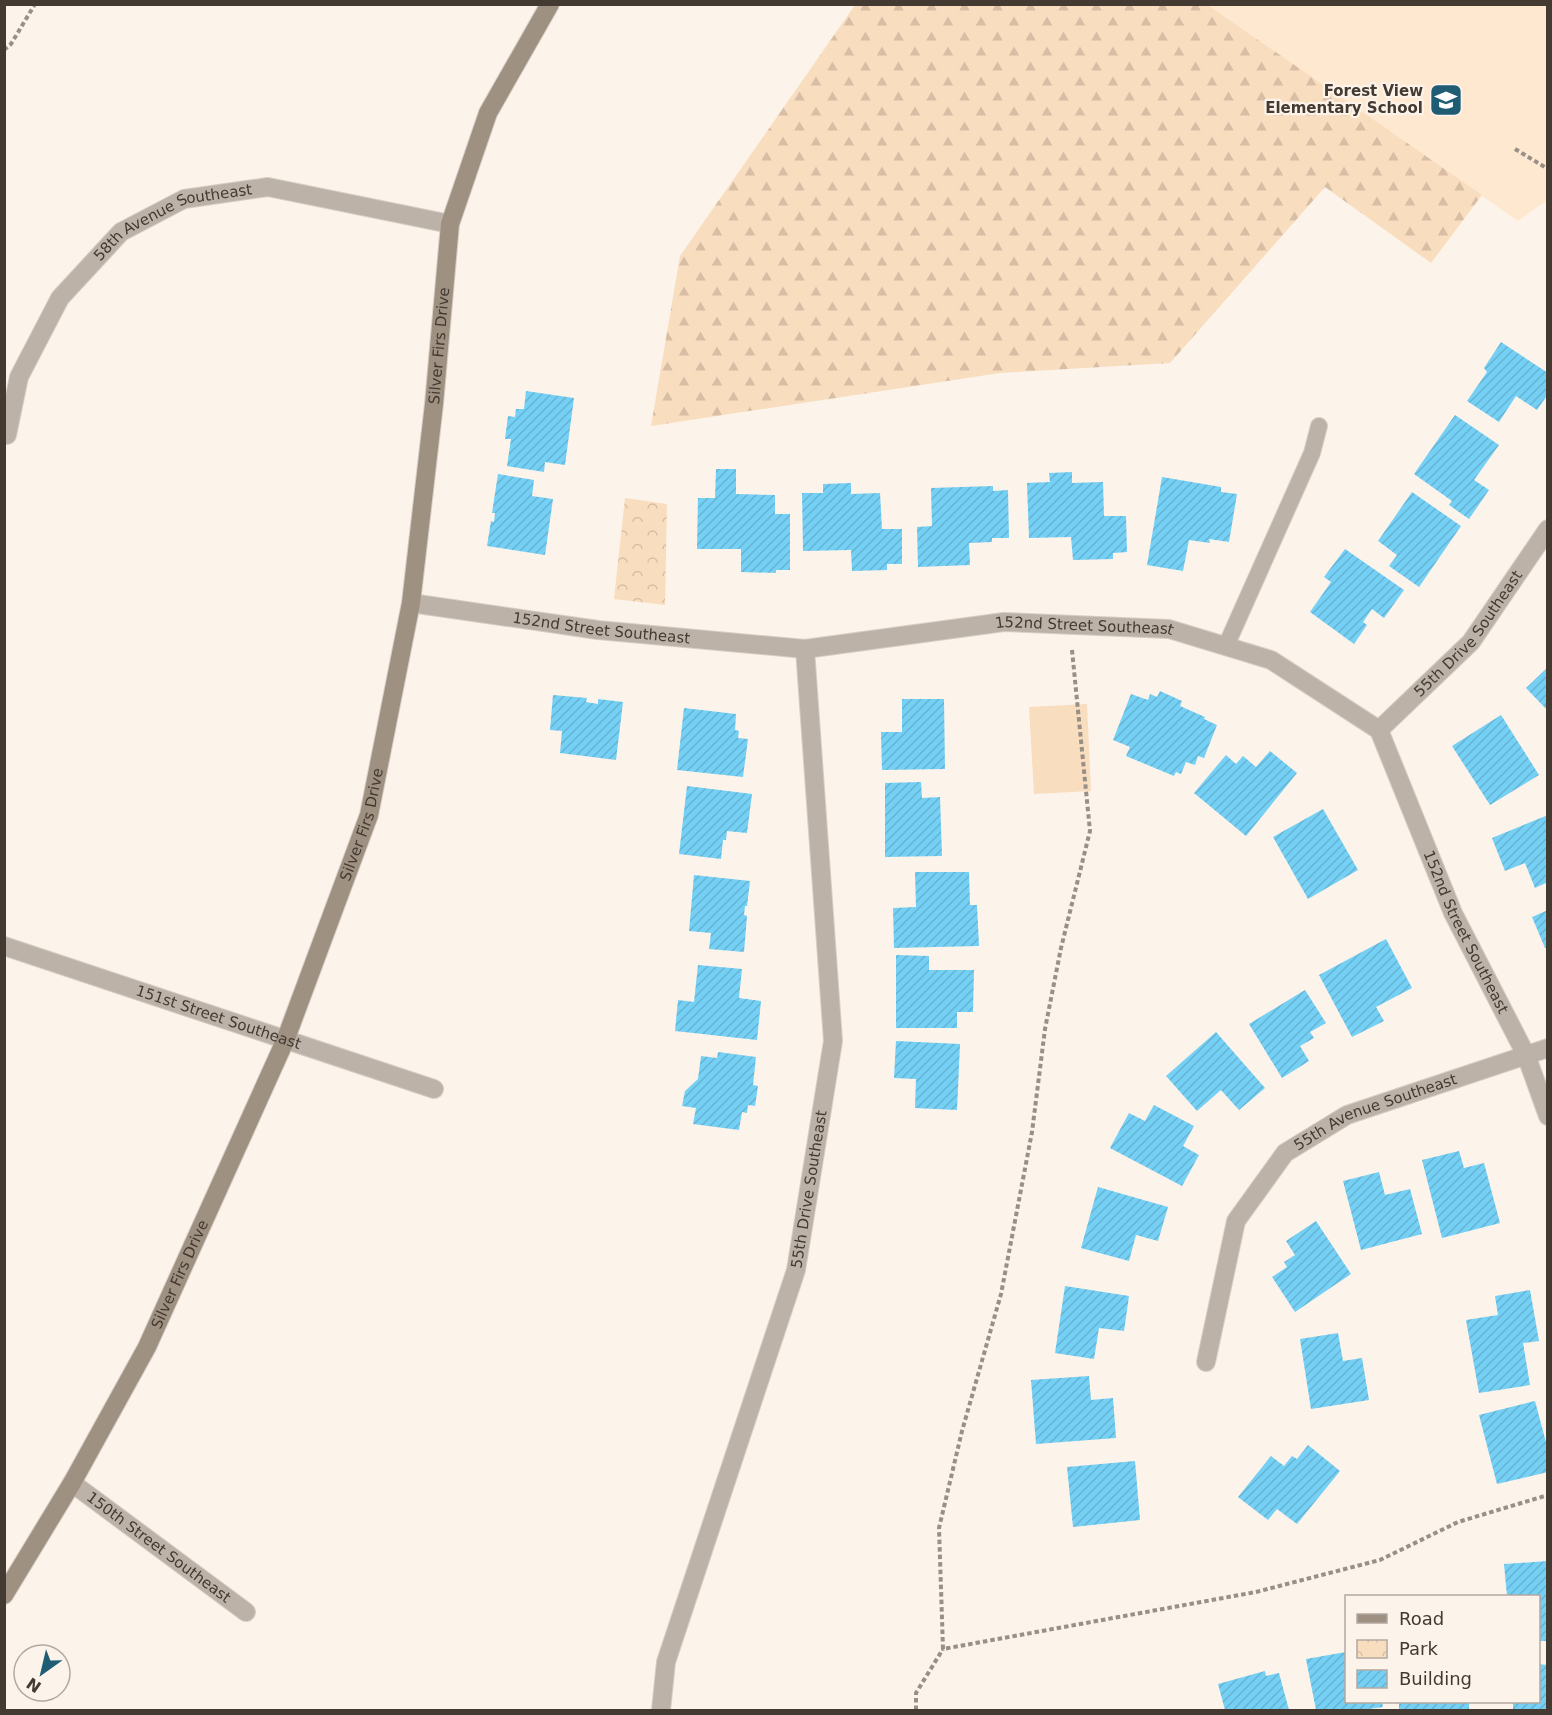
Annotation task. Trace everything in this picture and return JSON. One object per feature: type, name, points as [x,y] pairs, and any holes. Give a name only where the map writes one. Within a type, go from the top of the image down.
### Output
[{"type":"street","name":"Silver Firs Drive","points":[[4,1595],[72,1483],[147,1347],[285,1041],[369,815],[411,603],[434,404],[450,224],[488,113],[550,4]]},
{"type":"street","name":"58th Avenue Southeast","points":[[7,435],[19,377],[60,298],[121,232],[184,199],[268,186],[450,224]]},
{"type":"street","name":"55th Drive Southeast","points":[[1379,730],[1471,642],[1548,529]]},
{"type":"street","name":"152nd Street Southeast","points":[[411,603],[598,630],[805,649],[1004,622],[1169,629],[1271,660],[1379,730],[1453,913],[1526,1055],[1548,1116]]},
{"type":"street","name":"55th Drive Southeast","points":[[661,1710],[666,1662],[796,1270],[833,1041],[805,649]]},
{"type":"street","name":"151st Street Southeast","points":[[4,946],[434,1089]]},
{"type":"street","name":"55th Avenue Southeast","points":[[1206,1362],[1236,1221],[1285,1153],[1347,1115],[1548,1048]]},
{"type":"street","name":"150th Street Southeast","points":[[72,1483],[246,1612]]},
{"type":"lane","points":[[1226,646],[1312,453],[1319,426]]},
{"type":"path","points":[[4,50],[11,44],[35,4]]},
{"type":"path","points":[[1515,149],[1548,169]]},
{"type":"path","points":[[916,1710],[916,1693],[943,1649],[939,1528],[962,1431],[1001,1294],[1032,1132],[1045,1029],[1061,948],[1090,831],[1070,625]]},
{"type":"path","points":[[943,1649],[1045,1632],[1268,1589],[1380,1560],[1458,1522],[1548,1496]]},
{"type":"shaded area","name":"Forest View Elementary School","points":[[1208,5],[1547,5],[1547,200],[1518,221]]},
{"type":"green space","points":[[855,5],[1208,5],[1482,195],[1431,263],[1325,187],[1170,363],[1000,373],[651,426],[680,256]]},
{"type":"green space","points":[[625,498],[667,504],[665,605],[614,599]]},
{"type":"green space","points":[[1087,704],[1091,791],[1034,794],[1029,707]]},
{"type":"building","points":[[1501,342],[1548,373],[1548,394],[1537,410],[1516,396],[1499,422],[1467,401],[1487,372],[1484,368]]},
{"type":"building","points":[[526,391],[574,398],[565,465],[545,462],[544,472],[507,466],[511,439],[505,439],[508,416],[515,417],[516,409],[524,409]]},
{"type":"building","points":[[1455,415],[1499,445],[1474,480],[1489,490],[1469,519],[1449,505],[1452,501],[1414,474]]},
{"type":"building","points":[[716,469],[736,469],[736,494],[775,495],[775,514],[790,514],[790,570],[776,570],[776,573],[741,572],[741,549],[697,549],[698,498],[715,498]]},
{"type":"building","points":[[1072,472],[1072,483],[1103,482],[1104,516],[1126,516],[1127,552],[1113,553],[1113,559],[1073,560],[1071,537],[1029,538],[1027,483],[1050,482],[1049,473]]},
{"type":"building","points":[[498,474],[534,480],[532,496],[553,499],[545,555],[487,546],[491,521],[494,522],[495,513],[492,513]]},
{"type":"building","points":[[1162,477],[1221,487],[1221,492],[1237,494],[1229,542],[1209,539],[1210,543],[1189,540],[1183,571],[1147,565]]},
{"type":"building","points":[[851,483],[851,494],[880,493],[882,529],[902,529],[902,564],[887,564],[887,570],[852,571],[851,550],[803,551],[802,493],[823,493],[823,484]]},
{"type":"building","points":[[993,486],[993,491],[1008,490],[1009,538],[992,538],[992,542],[969,543],[970,565],[918,567],[917,527],[932,526],[931,488]]},
{"type":"building","points":[[1412,492],[1461,526],[1419,587],[1389,566],[1397,555],[1378,541]]},
{"type":"building","points":[[1345,549],[1404,590],[1384,618],[1372,609],[1363,622],[1367,625],[1354,644],[1310,612],[1331,582],[1324,577]]},
{"type":"building","points":[[1548,667],[1548,711],[1526,688]]},
{"type":"building","points":[[1160,691],[1182,701],[1180,706],[1217,725],[1204,758],[1198,756],[1195,765],[1186,762],[1181,774],[1176,772],[1174,776],[1126,756],[1130,747],[1113,740],[1131,694],[1148,700],[1150,694],[1157,697]]},
{"type":"building","points":[[553,695],[587,698],[586,702],[598,704],[598,699],[623,702],[616,760],[560,753],[562,731],[550,730]]},
{"type":"building","points":[[902,699],[944,699],[945,769],[882,770],[881,732],[902,732]]},
{"type":"building","points":[[684,708],[736,714],[735,730],[739,731],[738,738],[748,739],[743,777],[677,770]]},
{"type":"building","points":[[1501,715],[1539,775],[1490,805],[1452,746]]},
{"type":"building","points":[[1270,751],[1297,773],[1246,836],[1194,793],[1226,755],[1236,764],[1243,756],[1256,767]]},
{"type":"building","points":[[921,782],[922,798],[940,797],[942,856],[885,857],[885,783]]},
{"type":"building","points":[[687,786],[752,794],[747,833],[727,831],[726,840],[723,840],[721,859],[679,854]]},
{"type":"building","points":[[1323,809],[1358,870],[1308,899],[1273,837]]},
{"type":"building","points":[[1548,815],[1548,882],[1535,888],[1525,863],[1505,871],[1492,838]]},
{"type":"building","points":[[915,872],[969,872],[970,905],[977,905],[979,946],[894,948],[893,908],[916,907]]},
{"type":"building","points":[[694,875],[750,881],[744,915],[747,916],[744,952],[709,949],[711,933],[689,931]]},
{"type":"building","points":[[1548,910],[1548,947],[1545,948],[1532,917]]},
{"type":"building","points":[[1386,939],[1412,988],[1376,1007],[1384,1021],[1352,1037],[1319,975]]},
{"type":"building","points":[[896,955],[929,956],[929,970],[974,970],[973,1012],[957,1012],[957,1028],[896,1028]]},
{"type":"building","points":[[698,965],[742,969],[739,998],[761,1001],[757,1040],[675,1031],[678,1000],[694,1002]]},
{"type":"building","points":[[1305,990],[1326,1023],[1310,1032],[1314,1038],[1300,1046],[1309,1061],[1282,1078],[1249,1024]]},
{"type":"building","points":[[1216,1032],[1265,1088],[1239,1110],[1221,1090],[1197,1111],[1166,1076]]},
{"type":"building","points":[[896,1041],[960,1044],[957,1110],[915,1108],[916,1079],[894,1078]]},
{"type":"building","points":[[718,1052],[756,1057],[753,1085],[758,1086],[755,1106],[748,1105],[747,1113],[742,1112],[739,1130],[693,1124],[696,1108],[682,1106],[685,1091],[698,1079],[701,1056],[717,1058]]},
{"type":"building","points":[[1154,1105],[1194,1126],[1183,1146],[1199,1155],[1182,1186],[1110,1148],[1129,1113],[1145,1121]]},
{"type":"building","points":[[1459,1151],[1464,1168],[1484,1163],[1500,1223],[1442,1238],[1422,1160]]},
{"type":"building","points":[[1379,1172],[1385,1195],[1410,1189],[1422,1234],[1361,1250],[1343,1181]]},
{"type":"building","points":[[1098,1187],[1168,1207],[1158,1241],[1136,1235],[1129,1261],[1081,1248]]},
{"type":"building","points":[[1316,1221],[1351,1274],[1295,1312],[1272,1277],[1287,1267],[1284,1262],[1295,1255],[1286,1241]]},
{"type":"building","points":[[1065,1286],[1129,1296],[1124,1331],[1099,1328],[1094,1359],[1055,1353]]},
{"type":"building","points":[[1530,1290],[1539,1341],[1523,1343],[1530,1385],[1479,1393],[1466,1320],[1498,1315],[1495,1296]]},
{"type":"building","points":[[1338,1333],[1343,1361],[1362,1358],[1369,1400],[1311,1409],[1300,1339]]},
{"type":"building","points":[[1089,1376],[1091,1400],[1113,1398],[1116,1438],[1036,1444],[1031,1380]]},
{"type":"building","points":[[1535,1401],[1548,1450],[1548,1472],[1497,1484],[1479,1415]]},
{"type":"building","points":[[1308,1445],[1340,1471],[1297,1524],[1277,1509],[1268,1520],[1238,1497],[1271,1456],[1284,1466],[1292,1456],[1297,1459]]},
{"type":"building","points":[[1135,1461],[1140,1520],[1073,1527],[1067,1467]]},
{"type":"building","points":[[1548,1561],[1548,1641],[1540,1641],[1540,1595],[1507,1595],[1504,1564]]},
{"type":"building","points":[[1345,1652],[1345,1703],[1382,1703],[1383,1707],[1361,1710],[1316,1710],[1306,1659]]},
{"type":"building","points":[[1540,1664],[1548,1665],[1548,1710],[1513,1710],[1513,1703],[1540,1703]]},
{"type":"building","points":[[1265,1671],[1266,1676],[1279,1673],[1289,1710],[1225,1710],[1218,1684]]},
{"type":"building","points":[[1399,1703],[1469,1703],[1469,1710],[1399,1710]]},
{"type":"place","name":"Forest View Elementary School","points":[[1446,100]]}]
